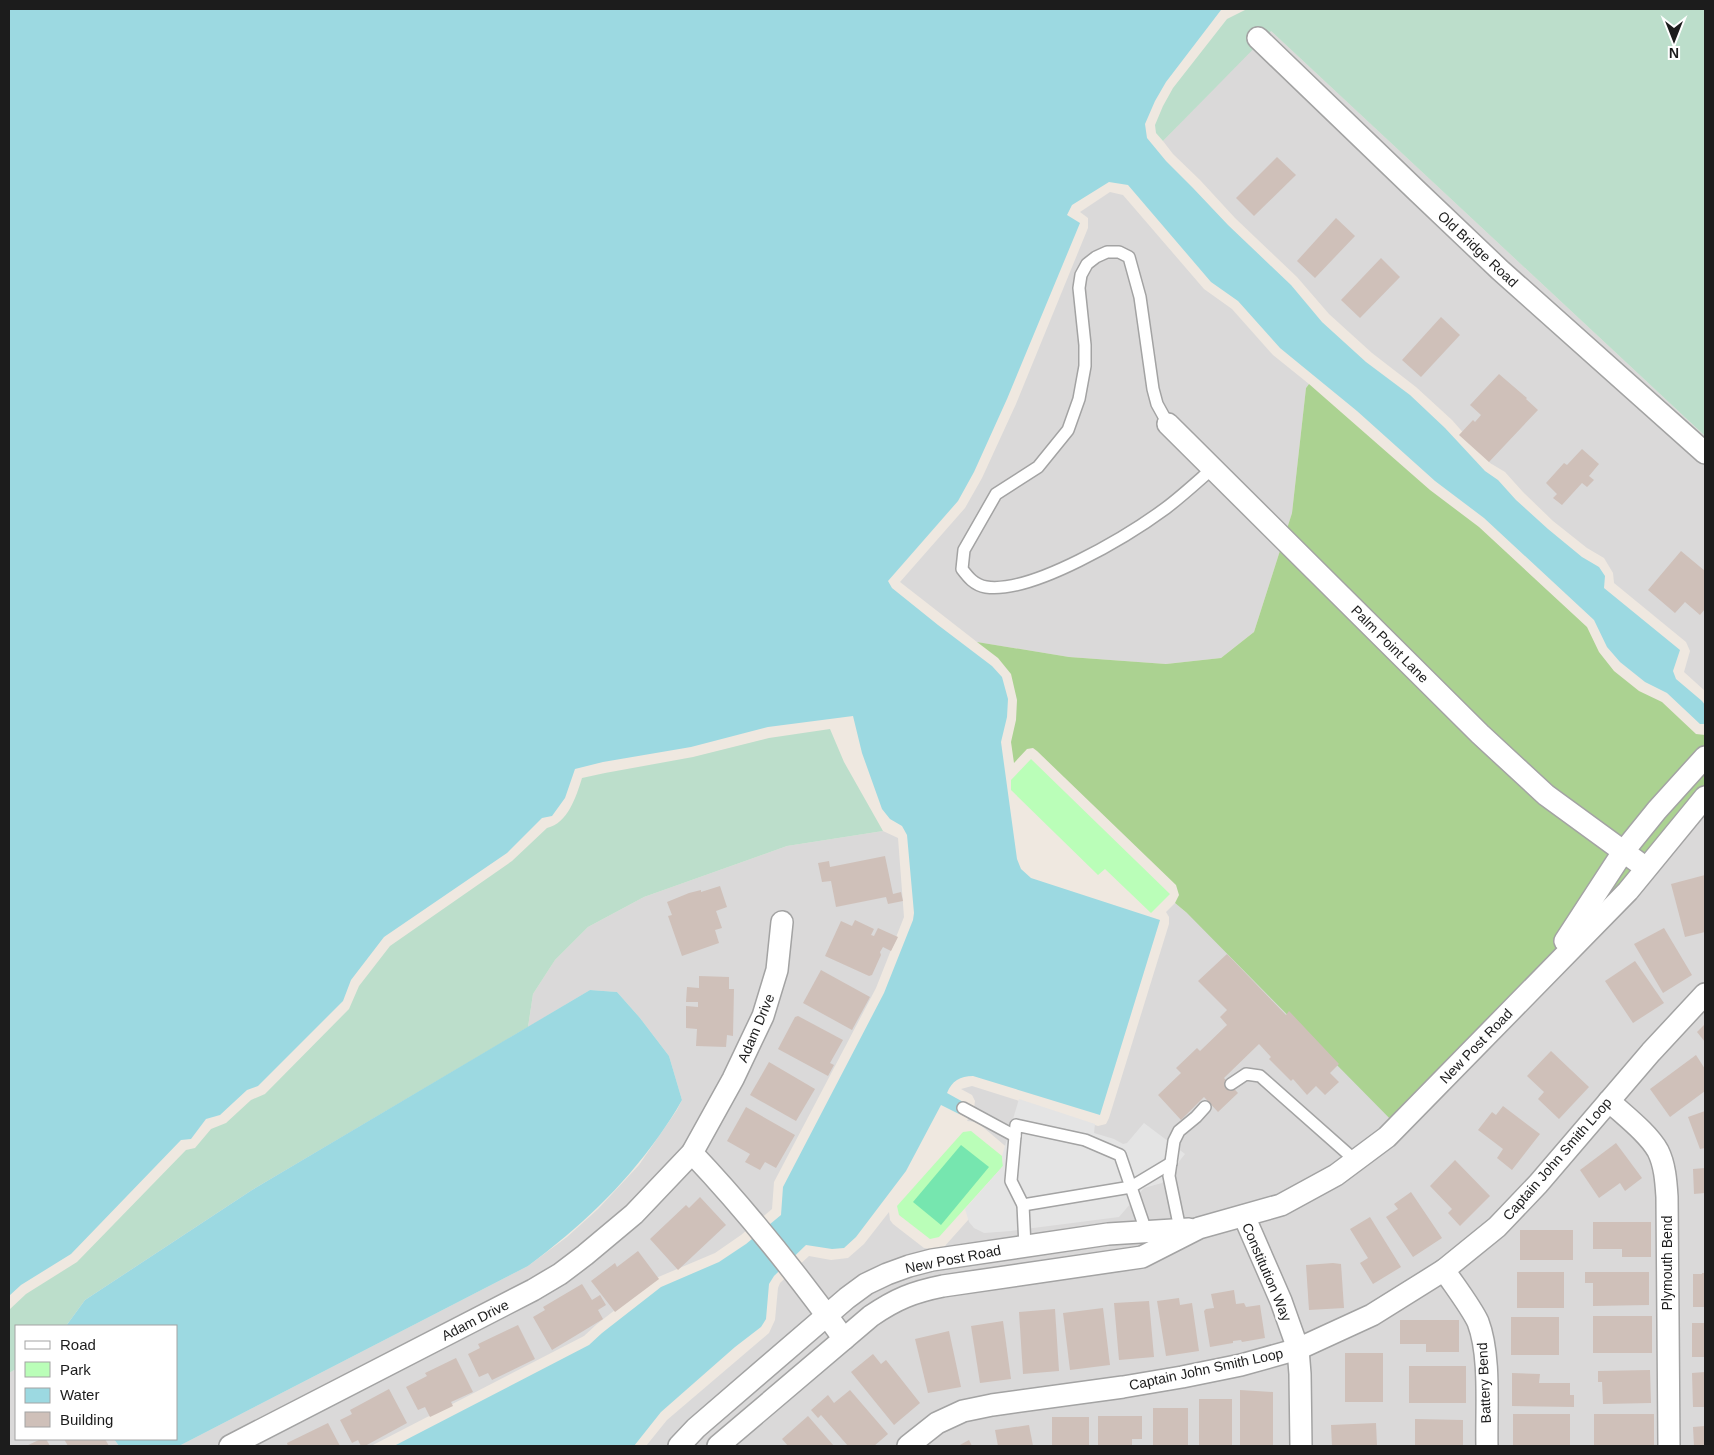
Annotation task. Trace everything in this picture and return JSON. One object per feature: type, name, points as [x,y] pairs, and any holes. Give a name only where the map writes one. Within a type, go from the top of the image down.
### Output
[{"type":"street","name":"Old Bridge Road","points":[[1258,38],[1500,270],[1705,452]]},
{"type":"street","name":"Palm Point Lane","points":[[1168,424],[1480,734],[1546,795],[1646,868]]},
{"type":"street","points":[[1537,983],[1623,852],[1656,810],[1705,757]]},
{"type":"street","name":"New Post Road","points":[[679,1446],[696,1428],[826,1314],[866,1284],[887,1274],[932,1260],[1108,1234],[1189,1228],[1244,1216],[1281,1205],[1309,1191],[1356,1161],[1387,1137],[1628,892],[1705,798]]},
{"type":"street","name":"Adam Drive","points":[[230,1446],[533,1290],[560,1274],[634,1214],[692,1152],[733,1079],[763,1016],[777,970],[782,922]]},
{"type":"street","name":"Captain John Smith Loop","points":[[908,1446],[937,1424],[963,1411],[1182,1377],[1241,1364],[1298,1349],[1372,1315],[1444,1270],[1497,1227],[1518,1206],[1705,994]]},
{"type":"street","name":"Plymouth Bend","points":[[1609,1101],[1642,1132],[1658,1151],[1665,1173],[1667,1197],[1669,1446]]},
{"type":"street","points":[[692,1152],[754,1222],[844,1338]]},
{"type":"street","name":"Constitution Way","points":[[1244,1216],[1281,1301],[1298,1349],[1301,1446]]},
{"type":"street","name":"New Post Road","points":[[718,1446],[844,1338],[893,1301],[917,1292],[1142,1257],[1189,1228]]},
{"type":"street","name":"Battery Bend","points":[[1444,1270],[1478,1322],[1484,1346],[1486,1368],[1486,1446]]},
{"type":"lane","points":[[1168,424],[1153,389],[1140,297],[1134,271],[1129,257],[1119,252],[1107,252],[1087,264],[1080,275],[1079,288],[1085,345],[1085,366],[1079,399],[1068,430],[1038,467],[996,494],[964,550],[962,569],[970,580],[984,586],[1006,587],[1049,575],[1103,548],[1166,508],[1213,468]]},
{"type":"lane","points":[[1231,1084],[1246,1074],[1260,1076],[1356,1161]]},
{"type":"lane","points":[[1189,1228],[1169,1176],[1174,1141],[1179,1131],[1196,1118],[1205,1107]]},
{"type":"lane","points":[[963,1108],[1015,1136]]},
{"type":"lane","points":[[1025,1247],[1023,1205],[1011,1181],[1016,1125],[1085,1140],[1120,1155],[1146,1231]]},
{"type":"lane","points":[[1023,1205],[1131,1187],[1171,1163]]},
{"type":"shaded area","points":[[1270,30],[1705,436],[1705,691],[1684,672],[1690,651],[1686,642],[1614,583],[1613,573],[1604,558],[1587,548],[1553,521],[1505,472],[1490,463],[1452,420],[1329,314],[1297,277],[1235,218],[1173,154],[1163,141]]},
{"type":"shaded area","points":[[1110,192],[1123,195],[1204,289],[1232,309],[1273,355],[1309,384],[1306,388],[1292,513],[1254,632],[1221,658],[1166,664],[1069,657],[977,642],[900,582],[965,508],[982,478],[1016,404],[1088,228],[1088,218],[1080,212]]},
{"type":"shaded area","points":[[1705,794],[1705,1446],[646,1446],[667,1420],[769,1333],[775,1320],[780,1283],[809,1256],[831,1260],[848,1258],[864,1244],[889,1212],[890,1220],[893,1224],[924,1248],[944,1247],[1010,1173],[1010,1150],[977,1122],[967,1121],[974,1108],[975,1101],[972,1095],[961,1089],[972,1086],[1098,1126],[1106,1124],[1169,924],[1169,917],[1166,912],[1175,903],[1187,913]]},
{"type":"shaded area","points":[[883,831],[898,838],[904,917],[876,988],[774,1182],[772,1209],[741,1235],[715,1253],[656,1278],[584,1336],[371,1446],[179,1446],[528,1266],[567,1237],[598,1209],[639,1165],[682,1100],[669,1056],[640,1018],[617,992],[590,990],[528,1027],[533,994],[555,960],[588,927],[644,897],[787,846]]},
{"type":"shaded area","points":[[1019,1099],[1095,1124],[1094,1133],[1123,1144],[1127,1143],[1144,1123],[1185,1154],[1162,1183],[1144,1188],[1119,1217],[984,1233],[974,1228],[969,1222],[965,1209],[1003,1166],[1002,1156]]},
{"type":"shaded area","points":[[15,1370],[15,1440],[115,1440],[119,1446],[9,1446],[9,1373]]},
{"type":"green space","points":[[1247,9],[1705,9],[1705,436],[1271,31],[1163,141],[1156,133],[1155,125],[1173,88],[1227,19]]},
{"type":"green space","points":[[1309,384],[1430,490],[1479,527],[1587,627],[1599,652],[1614,671],[1639,691],[1662,702],[1696,734],[1705,735],[1705,794],[1404,1133],[1175,903],[1179,895],[1176,885],[1037,751],[1033,748],[1027,749],[1014,763],[1011,742],[1016,720],[1017,700],[1011,674],[998,658],[977,642],[1069,657],[1166,664],[1221,658],[1254,632],[1292,513],[1306,388]]},
{"type":"green space","points":[[830,729],[844,762],[883,831],[787,846],[644,897],[588,927],[555,960],[533,994],[528,1027],[252,1190],[85,1300],[67,1325],[15,1325],[15,1370],[9,1373],[9,1310],[26,1294],[77,1262],[186,1150],[195,1148],[211,1129],[226,1123],[251,1100],[265,1094],[349,1009],[359,986],[390,946],[512,861],[547,828],[560,821],[570,808],[582,778],[693,757],[769,738]]},
{"type":"green space","points":[[1031,759],[1170,894],[1151,913],[1105,869],[1098,875],[1011,790],[1011,780]]},
{"type":"green space","points":[[971,1131],[1002,1156],[1003,1166],[939,1237],[930,1239],[899,1215],[897,1206],[963,1132]]},
{"type":"green space","points":[[961,1145],[989,1167],[941,1225],[913,1202]]},
{"type":"water","points":[[9,9],[1225,9],[1221,10],[1166,82],[1145,124],[1147,138],[1166,161],[1228,225],[1291,285],[1322,322],[1366,362],[1410,395],[1445,428],[1485,471],[1498,480],[1516,500],[1548,529],[1582,557],[1599,567],[1605,576],[1604,588],[1680,650],[1673,671],[1676,679],[1705,705],[1705,724],[1700,724],[1667,693],[1645,682],[1620,662],[1607,647],[1594,620],[1484,518],[1435,481],[1357,411],[1280,348],[1238,301],[1211,282],[1128,185],[1109,182],[1072,205],[1067,215],[1080,223],[1007,399],[974,472],[958,501],[888,581],[892,588],[992,666],[1002,677],[1008,699],[1007,717],[1001,742],[1017,859],[1021,869],[1031,878],[1160,920],[1100,1115],[973,1076],[957,1080],[951,1085],[947,1093],[965,1103],[959,1114],[941,1105],[906,1171],[856,1237],[844,1248],[832,1249],[806,1245],[774,1276],[769,1284],[766,1319],[761,1327],[735,1347],[661,1412],[634,1446],[394,1446],[589,1345],[661,1287],[719,1262],[746,1244],[781,1215],[783,1187],[884,993],[913,920],[914,913],[907,835],[902,826],[890,819],[882,809],[862,753],[853,716],[768,727],[691,747],[603,762],[575,769],[565,798],[552,816],[542,818],[507,853],[384,937],[351,980],[343,1001],[258,1086],[247,1090],[220,1115],[206,1119],[191,1139],[181,1140],[71,1254],[21,1285],[9,1296]]},
{"type":"water","points":[[590,990],[617,992],[640,1018],[669,1056],[682,1100],[645,1155],[615,1190],[565,1237],[528,1266],[179,1446],[119,1446],[115,1440],[178,1440],[178,1325],[67,1325],[85,1300],[252,1190]]},
{"type":"building","points":[[1277,157],[1296,175],[1254,216],[1236,198]]},
{"type":"building","points":[[1336,218],[1355,236],[1315,278],[1297,261]]},
{"type":"building","points":[[1381,258],[1400,277],[1360,318],[1341,300]]},
{"type":"building","points":[[1441,317],[1460,335],[1421,377],[1402,360]]},
{"type":"building","points":[[1499,374],[1538,410],[1489,462],[1459,435],[1473,420],[1475,422],[1481,415],[1470,405]]},
{"type":"building","points":[[1582,449],[1599,464],[1589,476],[1594,480],[1587,487],[1582,483],[1562,505],[1553,498],[1557,494],[1546,483],[1564,463],[1567,465]]},
{"type":"building","points":[[1681,551],[1705,571],[1705,609],[1700,615],[1685,602],[1675,613],[1648,590]]},
{"type":"building","points":[[885,856],[893,894],[901,892],[903,901],[888,904],[886,897],[836,907],[831,881],[822,882],[818,863],[829,861],[830,867]]},
{"type":"building","points":[[1705,875],[1705,932],[1685,937],[1671,884]]},
{"type":"building","points":[[720,886],[727,907],[716,911],[722,928],[715,930],[719,943],[682,956],[668,916],[672,915],[667,902],[689,893],[701,890],[701,892]]},
{"type":"building","points":[[855,920],[874,929],[871,935],[874,936],[878,928],[898,937],[891,951],[883,947],[872,975],[869,976],[825,956],[841,921],[852,926]]},
{"type":"building","points":[[1664,928],[1692,975],[1663,993],[1634,944]]},
{"type":"building","points":[[1227,954],[1286,1015],[1289,1011],[1339,1064],[1330,1073],[1339,1082],[1325,1095],[1316,1086],[1307,1095],[1293,1079],[1291,1081],[1269,1059],[1271,1057],[1259,1044],[1224,1078],[1238,1093],[1218,1112],[1204,1097],[1181,1120],[1158,1095],[1181,1073],[1176,1068],[1197,1048],[1200,1051],[1227,1025],[1220,1017],[1227,1010],[1198,981]]},
{"type":"building","points":[[1635,961],[1664,1003],[1633,1023],[1605,981]]},
{"type":"building","points":[[821,970],[870,997],[852,1030],[803,1003]]},
{"type":"building","points":[[699,976],[729,977],[729,989],[734,989],[733,1036],[727,1035],[726,1047],[696,1046],[697,1029],[686,1028],[686,1006],[698,1007],[698,1002],[686,1002],[687,987],[699,988]]},
{"type":"building","points":[[798,1016],[843,1040],[830,1063],[834,1065],[828,1076],[778,1049],[795,1017]]},
{"type":"building","points":[[1705,1024],[1705,1042],[1697,1032]]},
{"type":"building","points":[[1551,1051],[1589,1087],[1559,1119],[1538,1099],[1544,1092],[1527,1076]]},
{"type":"building","points":[[1696,1055],[1705,1069],[1705,1091],[1670,1117],[1650,1089]]},
{"type":"building","points":[[769,1062],[815,1089],[796,1121],[750,1095]]},
{"type":"building","points":[[1503,1106],[1540,1134],[1512,1170],[1497,1158],[1503,1149],[1478,1130],[1492,1112],[1496,1115]]},
{"type":"building","points":[[746,1107],[795,1135],[776,1168],[765,1162],[760,1170],[745,1162],[750,1154],[727,1141]]},
{"type":"building","points":[[1705,1111],[1705,1148],[1700,1149],[1688,1117]]},
{"type":"building","points":[[1616,1143],[1642,1178],[1625,1191],[1620,1183],[1599,1198],[1580,1170]]},
{"type":"building","points":[[1455,1160],[1490,1196],[1460,1226],[1448,1213],[1452,1209],[1430,1186]]},
{"type":"building","points":[[1705,1168],[1705,1193],[1694,1194],[1693,1169]]},
{"type":"building","points":[[1411,1192],[1442,1238],[1413,1257],[1386,1217],[1398,1209],[1394,1204]]},
{"type":"building","points":[[700,1197],[726,1225],[678,1270],[650,1239],[686,1205],[689,1208]]},
{"type":"building","points":[[1370,1217],[1401,1267],[1373,1284],[1360,1263],[1368,1258],[1350,1229]]},
{"type":"building","points":[[1593,1222],[1651,1222],[1651,1257],[1622,1257],[1622,1249],[1593,1249]]},
{"type":"building","points":[[1520,1230],[1573,1230],[1573,1260],[1520,1260]]},
{"type":"building","points":[[638,1251],[659,1279],[615,1312],[591,1281],[615,1263],[617,1267]]},
{"type":"building","points":[[1341,1264],[1344,1308],[1309,1310],[1306,1265]]},
{"type":"building","points":[[1517,1272],[1564,1272],[1564,1308],[1517,1308]]},
{"type":"building","points":[[1585,1272],[1649,1272],[1649,1305],[1593,1306],[1593,1283],[1585,1283]]},
{"type":"building","points":[[1705,1273],[1705,1307],[1693,1307],[1693,1274]]},
{"type":"building","points":[[582,1284],[592,1300],[600,1295],[606,1305],[598,1310],[603,1319],[552,1350],[533,1317],[545,1310],[543,1307]]},
{"type":"building","points":[[1234,1290],[1236,1304],[1244,1303],[1246,1307],[1260,1305],[1265,1338],[1242,1342],[1241,1340],[1233,1341],[1233,1343],[1210,1347],[1204,1311],[1214,1308],[1211,1294]]},
{"type":"building","points":[[1179,1298],[1180,1305],[1192,1303],[1199,1351],[1166,1356],[1157,1301]]},
{"type":"building","points":[[1149,1301],[1154,1357],[1119,1360],[1114,1303]]},
{"type":"building","points":[[1103,1308],[1110,1365],[1070,1370],[1063,1313]]},
{"type":"building","points":[[1055,1309],[1059,1371],[1023,1374],[1019,1312]]},
{"type":"building","points":[[1593,1316],[1652,1316],[1652,1353],[1593,1353]]},
{"type":"building","points":[[1511,1317],[1559,1317],[1559,1355],[1511,1355]]},
{"type":"building","points":[[1400,1320],[1459,1320],[1459,1352],[1426,1352],[1426,1344],[1400,1344]]},
{"type":"building","points":[[1003,1321],[1011,1379],[980,1383],[971,1326]]},
{"type":"building","points":[[1692,1323],[1705,1323],[1705,1357],[1692,1357]]},
{"type":"building","points":[[518,1325],[535,1359],[492,1380],[488,1373],[479,1377],[468,1354],[480,1348],[478,1344]]},
{"type":"building","points":[[949,1331],[961,1387],[928,1393],[915,1339]]},
{"type":"building","points":[[1345,1353],[1383,1353],[1383,1402],[1345,1402]]},
{"type":"building","points":[[873,1354],[881,1364],[886,1360],[920,1403],[894,1425],[851,1372]]},
{"type":"building","points":[[456,1358],[473,1392],[451,1402],[453,1406],[430,1417],[425,1407],[418,1410],[406,1387],[427,1376],[425,1373]]},
{"type":"building","points":[[1409,1366],[1466,1366],[1466,1403],[1409,1403]]},
{"type":"building","points":[[1650,1370],[1651,1403],[1603,1404],[1602,1382],[1598,1382],[1598,1371]]},
{"type":"building","points":[[1705,1372],[1705,1407],[1693,1407],[1692,1373]]},
{"type":"building","points":[[1512,1373],[1540,1374],[1539,1383],[1570,1383],[1570,1395],[1574,1395],[1574,1407],[1512,1406]]},
{"type":"building","points":[[389,1389],[407,1423],[365,1446],[361,1446],[358,1440],[352,1443],[340,1420],[352,1414],[350,1410]]},
{"type":"building","points":[[850,1390],[888,1434],[874,1446],[848,1446],[821,1415],[818,1418],[811,1410],[828,1395],[834,1403]]},
{"type":"building","points":[[1240,1390],[1273,1392],[1273,1446],[1240,1446]]},
{"type":"building","points":[[1199,1399],[1232,1399],[1232,1446],[1199,1446]]},
{"type":"building","points":[[1153,1408],[1188,1408],[1188,1446],[1153,1446]]},
{"type":"building","points":[[1513,1414],[1570,1414],[1570,1446],[1513,1446]]},
{"type":"building","points":[[1594,1414],[1654,1414],[1654,1446],[1594,1446]]},
{"type":"building","points":[[808,1416],[834,1446],[788,1446],[782,1439]]},
{"type":"building","points":[[1098,1416],[1142,1416],[1142,1439],[1132,1439],[1132,1446],[1098,1446]]},
{"type":"building","points":[[1052,1417],[1089,1417],[1089,1446],[1052,1446]]},
{"type":"building","points":[[1415,1419],[1463,1420],[1463,1446],[1415,1446]]},
{"type":"building","points":[[328,1423],[340,1446],[288,1446],[287,1443]]},
{"type":"building","points":[[1376,1423],[1377,1446],[1332,1446],[1331,1425]]},
{"type":"building","points":[[1029,1425],[1033,1446],[998,1446],[995,1430]]},
{"type":"building","points":[[1705,1426],[1705,1446],[1694,1446],[1693,1427]]},
{"type":"building","points":[[39,1440],[47,1440],[50,1446],[26,1446]]},
{"type":"building","points":[[65,1440],[106,1440],[109,1446],[68,1446]]},
{"type":"building","points":[[969,1440],[972,1446],[958,1446]]}]
